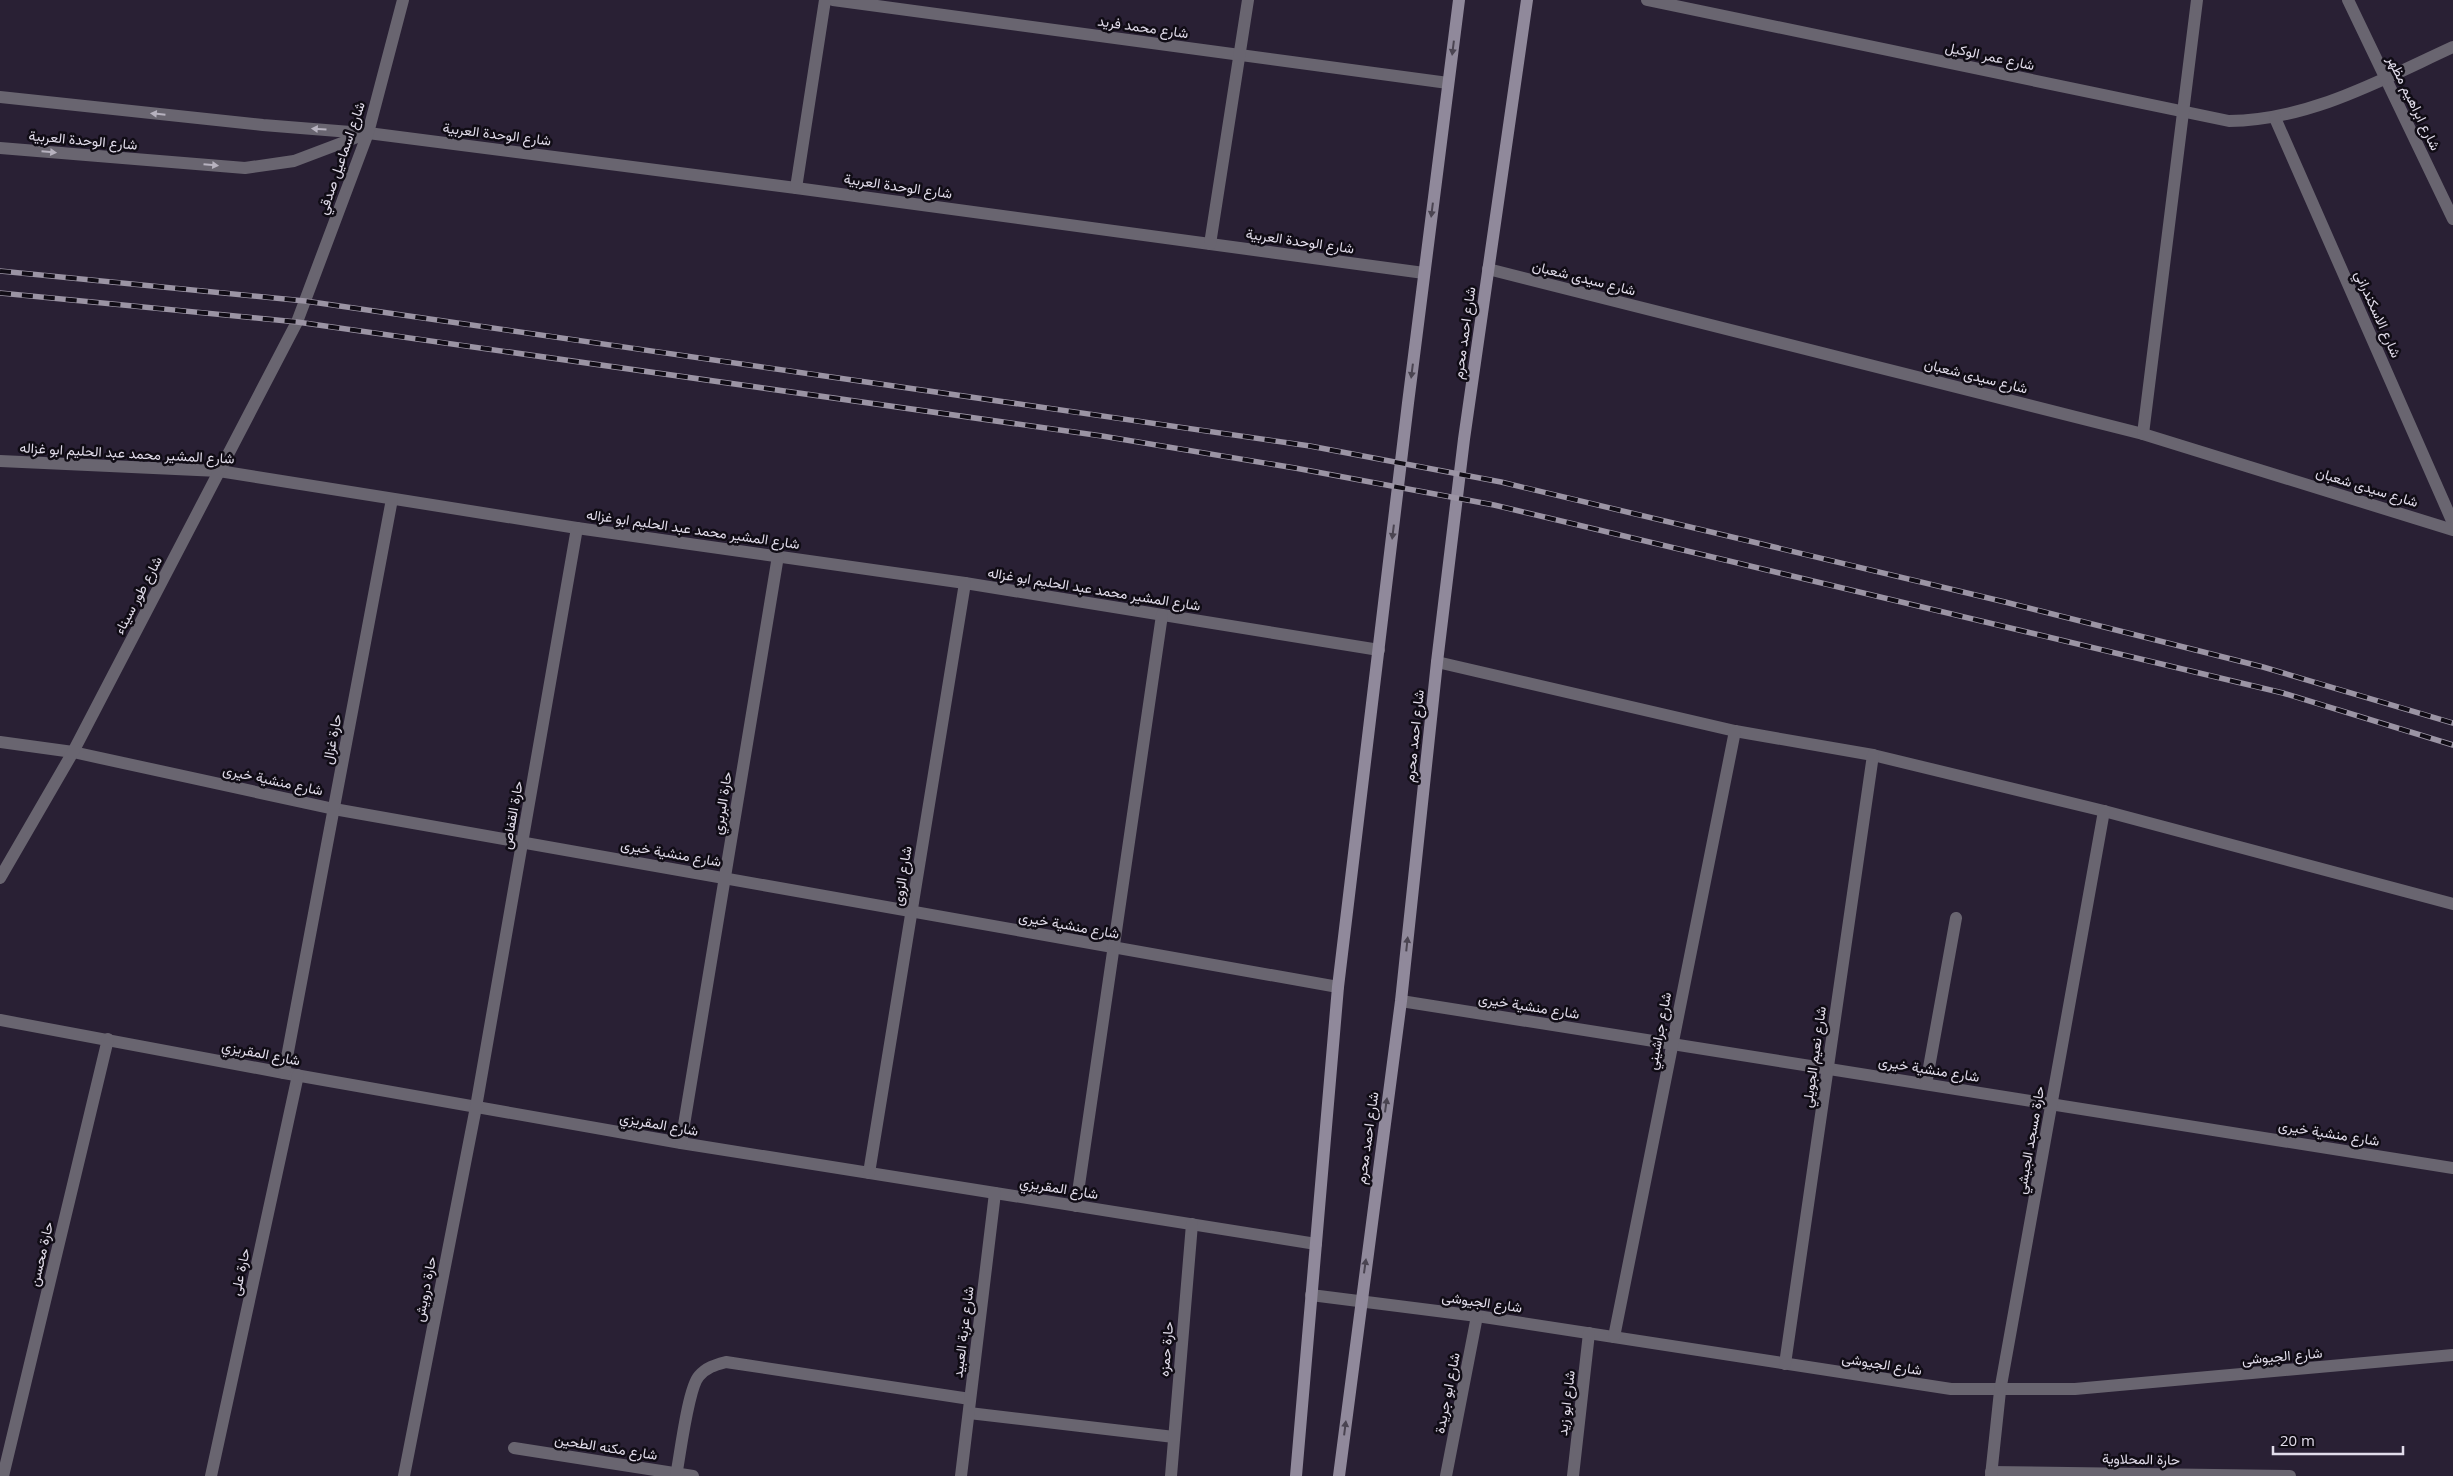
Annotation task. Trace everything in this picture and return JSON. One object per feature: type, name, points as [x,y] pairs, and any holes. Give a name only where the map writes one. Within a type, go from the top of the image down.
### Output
[{"type":"main road","points":[[1296,1476],[1338,987],[1424,273],[1459,0]]},
{"type":"main road","name":"شارع احمد محرم","points":[[1339,1476],[1400,1001],[1437,662],[1464,438],[1527,0]]},
{"type":"street","name":"شارع اسماعيل صدقي","points":[[297,322],[368,133],[403,0]]},
{"type":"street","points":[[796,188],[825,0]]},
{"type":"street","name":"شارع محمد فريد","points":[[833,0],[1448,83]]},
{"type":"street","points":[[1210,244],[1248,0]]},
{"type":"street","name":"شارع عمر الوكيل","points":[[1648,0],[2229,121],[2275,118],[2326,103],[2385,79],[2453,47]]},
{"type":"street","points":[[2143,434],[2197,0]]},
{"type":"street","name":"شارع ابراهيم مظهر","points":[[2348,0],[2453,219]]},
{"type":"street","name":"شارع الوحدة العربية","points":[[0,97],[262,125],[368,133],[796,188],[1424,273]]},
{"type":"street","name":"شارع الاسكندراني","points":[[2275,118],[2453,523]]},
{"type":"street","name":"شارع الوحدة العربية","points":[[0,148],[245,168],[294,161],[368,133]]},
{"type":"street","name":"شارع سيدى شعبان","points":[[1488,269],[2143,434],[2453,530]]},
{"type":"street","name":"شارع طور سيناء","points":[[0,878],[73,752],[297,322]]},
{"type":"street","name":"شارع المشير محمد عبد الحليم ابو غزاله","points":[[0,461],[219,471],[577,528],[966,583],[1380,650]]},
{"type":"street","name":"حارة غزال","points":[[284,1073],[392,499]]},
{"type":"street","name":"حارة القفاص","points":[[476,1107],[577,528]]},
{"type":"street","name":"حارة البربري","points":[[681,1143],[778,556]]},
{"type":"street","name":"شارع الزوى","points":[[869,1173],[966,583]]},
{"type":"street","points":[[1076,1206],[1162,615]]},
{"type":"street","points":[[1437,662],[1735,731],[1873,755],[2104,811],[2453,904]]},
{"type":"street","name":"شارع جراشيني","points":[[1614,1337],[1735,731]]},
{"type":"street","name":"شارع منشية خيرى","points":[[0,742],[73,752],[334,809],[1338,987]]},
{"type":"street","name":"شارع نعيم الجويلي","points":[[1785,1364],[1873,755]]},
{"type":"street","name":"حارة مسجد الجيشي","points":[[1991,1474],[2000,1391],[2104,811]]},
{"type":"street","points":[[1926,1084],[1956,918]]},
{"type":"street","name":"شارع منشية خيرى","points":[[1400,1001],[2453,1168]]},
{"type":"street","name":"شارع المقريزي","points":[[0,1020],[284,1073],[681,1143],[1316,1244]]},
{"type":"street","name":"حارة محسن","points":[[3,1476],[108,1039]]},
{"type":"street","name":"حارة على","points":[[212,1476],[298,1075]]},
{"type":"street","name":"حارة درويش","points":[[404,1476],[476,1107]]},
{"type":"street","name":"شارع عزبة العبيد","points":[[961,1476],[995,1193]]},
{"type":"street","name":"حارة حمزه","points":[[1171,1476],[1192,1224]]},
{"type":"street","name":"شارع الجيوشى","points":[[1311,1295],[1477,1316],[1951,1389],[2000,1391],[2075,1389],[2148,1384],[2453,1355]]},
{"type":"street","name":"شارع ابو جريدة","points":[[1446,1476],[1477,1316]]},
{"type":"street","name":"شارع ابو زيد","points":[[1573,1476],[1589,1333]]},
{"type":"street","points":[[677,1475],[692,1393],[697,1377],[710,1366],[726,1362],[970,1399]]},
{"type":"street","points":[[969,1413],[1174,1437]]},
{"type":"street","name":"شارع مكنه الطحين","points":[[514,1448],[693,1476]]},
{"type":"street","name":"حارة المحلاوية","points":[[1991,1474],[2290,1476]]},
{"type":"railway","points":[[0,271],[305,301],[1310,446],[1501,482],[2005,602],[2263,667],[2453,723]]},
{"type":"railway","points":[[0,293],[297,322],[1102,436],[1295,468],[1494,505],[2283,693],[2453,745]]}]
